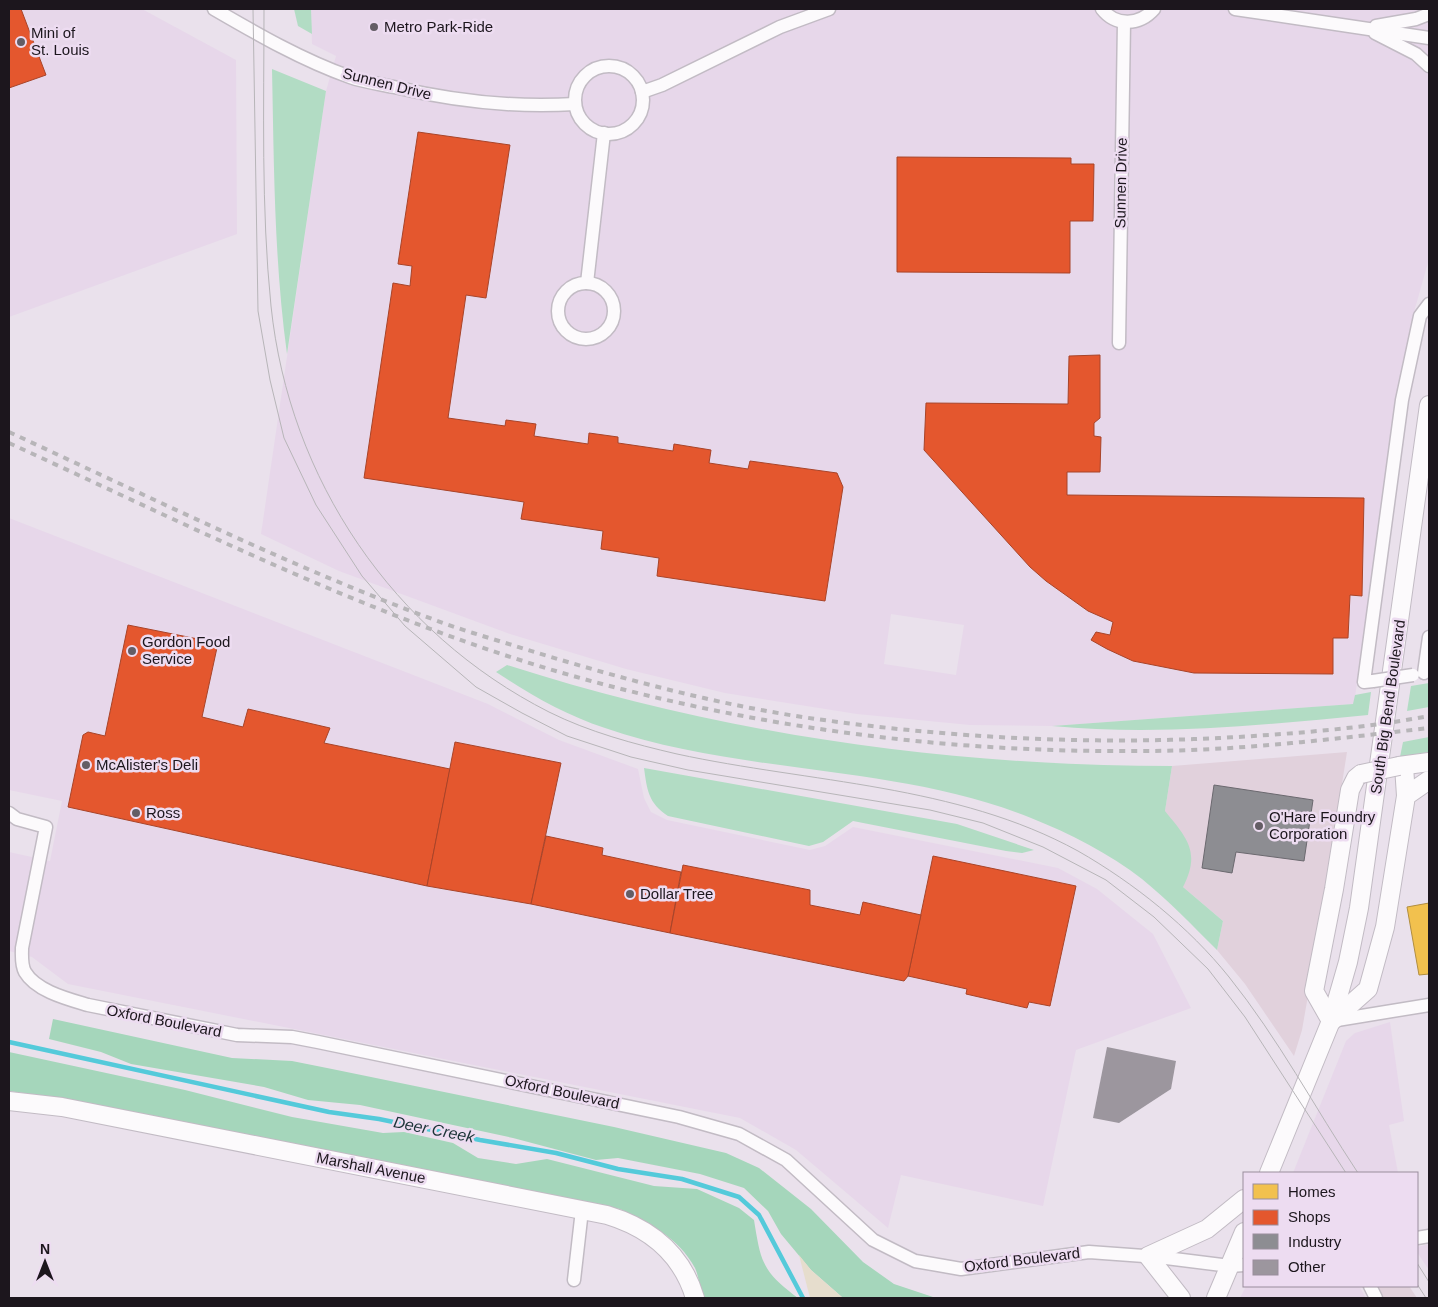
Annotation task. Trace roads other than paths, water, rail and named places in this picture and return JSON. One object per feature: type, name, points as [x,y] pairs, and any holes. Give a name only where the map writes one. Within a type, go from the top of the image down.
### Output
[{"type":"street","name":"Sunnen Drive","points":[[214,9],[264,38],[351,77],[431,96],[466,101],[532,106],[575,104]]},
{"type":"street","points":[[642,92],[662,85],[780,28],[829,9]]},
{"type":"street","points":[[1102,9],[1109,16],[1124,22],[1144,18],[1154,9]]},
{"type":"street","points":[[1235,9],[1429,38]]},
{"type":"street","points":[[1366,28],[1416,19],[1429,14]]},
{"type":"street","name":"Sunnen Drive","points":[[1119,343],[1124,22]]},
{"type":"street","points":[[1366,28],[1416,54],[1429,66]]},
{"type":"street","points":[[606,66],[614,66],[628,72],[637,81],[642,92],[642,108],[634,123],[620,131],[604,133],[593,129],[583,121],[575,104],[577,89],[585,76],[591,71],[606,66]]},
{"type":"street","points":[[587,283],[604,133]]},
{"type":"street","points":[[587,283],[604,290],[613,305],[613,314],[611,323],[598,336],[580,338],[564,329],[558,312],[563,294],[578,284],[587,283]]},
{"type":"street","points":[[1429,304],[1420,316],[1402,400],[1368,682],[1422,673],[1429,637]]},
{"type":"street","name":"South Big Bend Boulevard","points":[[1268,1172],[1331,1021],[1348,962],[1360,908],[1429,405]]},
{"type":"street","points":[[1331,1021],[1314,991],[1334,889],[1350,790],[1356,778],[1361,774],[1429,762]]},
{"type":"street","points":[[1331,1021],[1368,989],[1385,927],[1406,796],[1402,766]]},
{"type":"street","points":[[1406,796],[1429,780]]},
{"type":"street","name":"Oxford Boulevard","points":[[11,817],[46,827],[22,948],[24,971],[32,981],[65,998],[88,1005],[237,1035],[292,1037],[318,1042],[670,1115],[739,1134],[786,1160],[873,1240],[916,1260],[962,1269],[1089,1252],[1148,1256],[1237,1266]]},
{"type":"street","points":[[1331,1021],[1429,1005]]},
{"type":"street","name":"Marshall Avenue","points":[[9,1101],[62,1107],[582,1210],[626,1221],[656,1238],[681,1265],[695,1298]]},
{"type":"street","points":[[1181,1298],[1148,1256],[1207,1229],[1243,1200]]},
{"type":"street","points":[[574,1280],[582,1210]]},
{"type":"street","points":[[1216,1298],[1237,1266],[1243,1237]]},
{"type":"waterway","name":"Deer Creek","points":[[9,1042],[329,1112],[379,1119],[480,1140],[556,1153],[618,1169],[682,1179],[739,1197],[759,1215],[803,1298]]},
{"type":"tram line","points":[[253,9],[258,311],[270,380],[284,438],[316,505],[362,576],[405,626],[476,687],[567,736],[631,757],[688,770],[930,810],[983,823],[1043,847],[1106,880],[1154,917],[1208,969],[1245,1017],[1345,1172]]},
{"type":"tram line","points":[[264,9],[266,232],[271,306],[282,370],[300,431],[326,490],[358,544],[397,594],[442,640],[493,679],[549,712],[580,726],[628,742],[677,754],[728,764],[882,788],[933,799],[983,812],[1031,829],[1078,851],[1120,877],[1160,907],[1196,941],[1229,977],[1264,1024],[1357,1172]]},
{"type":"tram line","points":[[1418,1265],[1429,1282]]},
{"type":"tram line","points":[[1418,1286],[1426,1298]]},
{"type":"railway","points":[[9,432],[278,556],[333,580],[443,623],[602,672],[754,709],[831,721],[932,732],[1034,739],[1085,740],[1187,739],[1310,732],[1429,716]]},
{"type":"railway","points":[[9,443],[275,565],[343,594],[479,647],[621,689],[768,721],[916,741],[991,747],[1141,751],[1285,744],[1429,728]]},
{"type":"place","name":"Metro Park-Ride","points":[[374,27]]},
{"type":"place","name":"Mini of St. Louis","points":[[21,42]]},
{"type":"place","name":"Gordon Food Service","points":[[132,651]]},
{"type":"place","name":"McAlister's Deli","points":[[86,765]]},
{"type":"place","name":"Ross","points":[[136,813]]},
{"type":"place","name":"O'Hare Foundry Corporation","points":[[1259,826]]},
{"type":"place","name":"Dollar Tree","points":[[630,894]]}]
